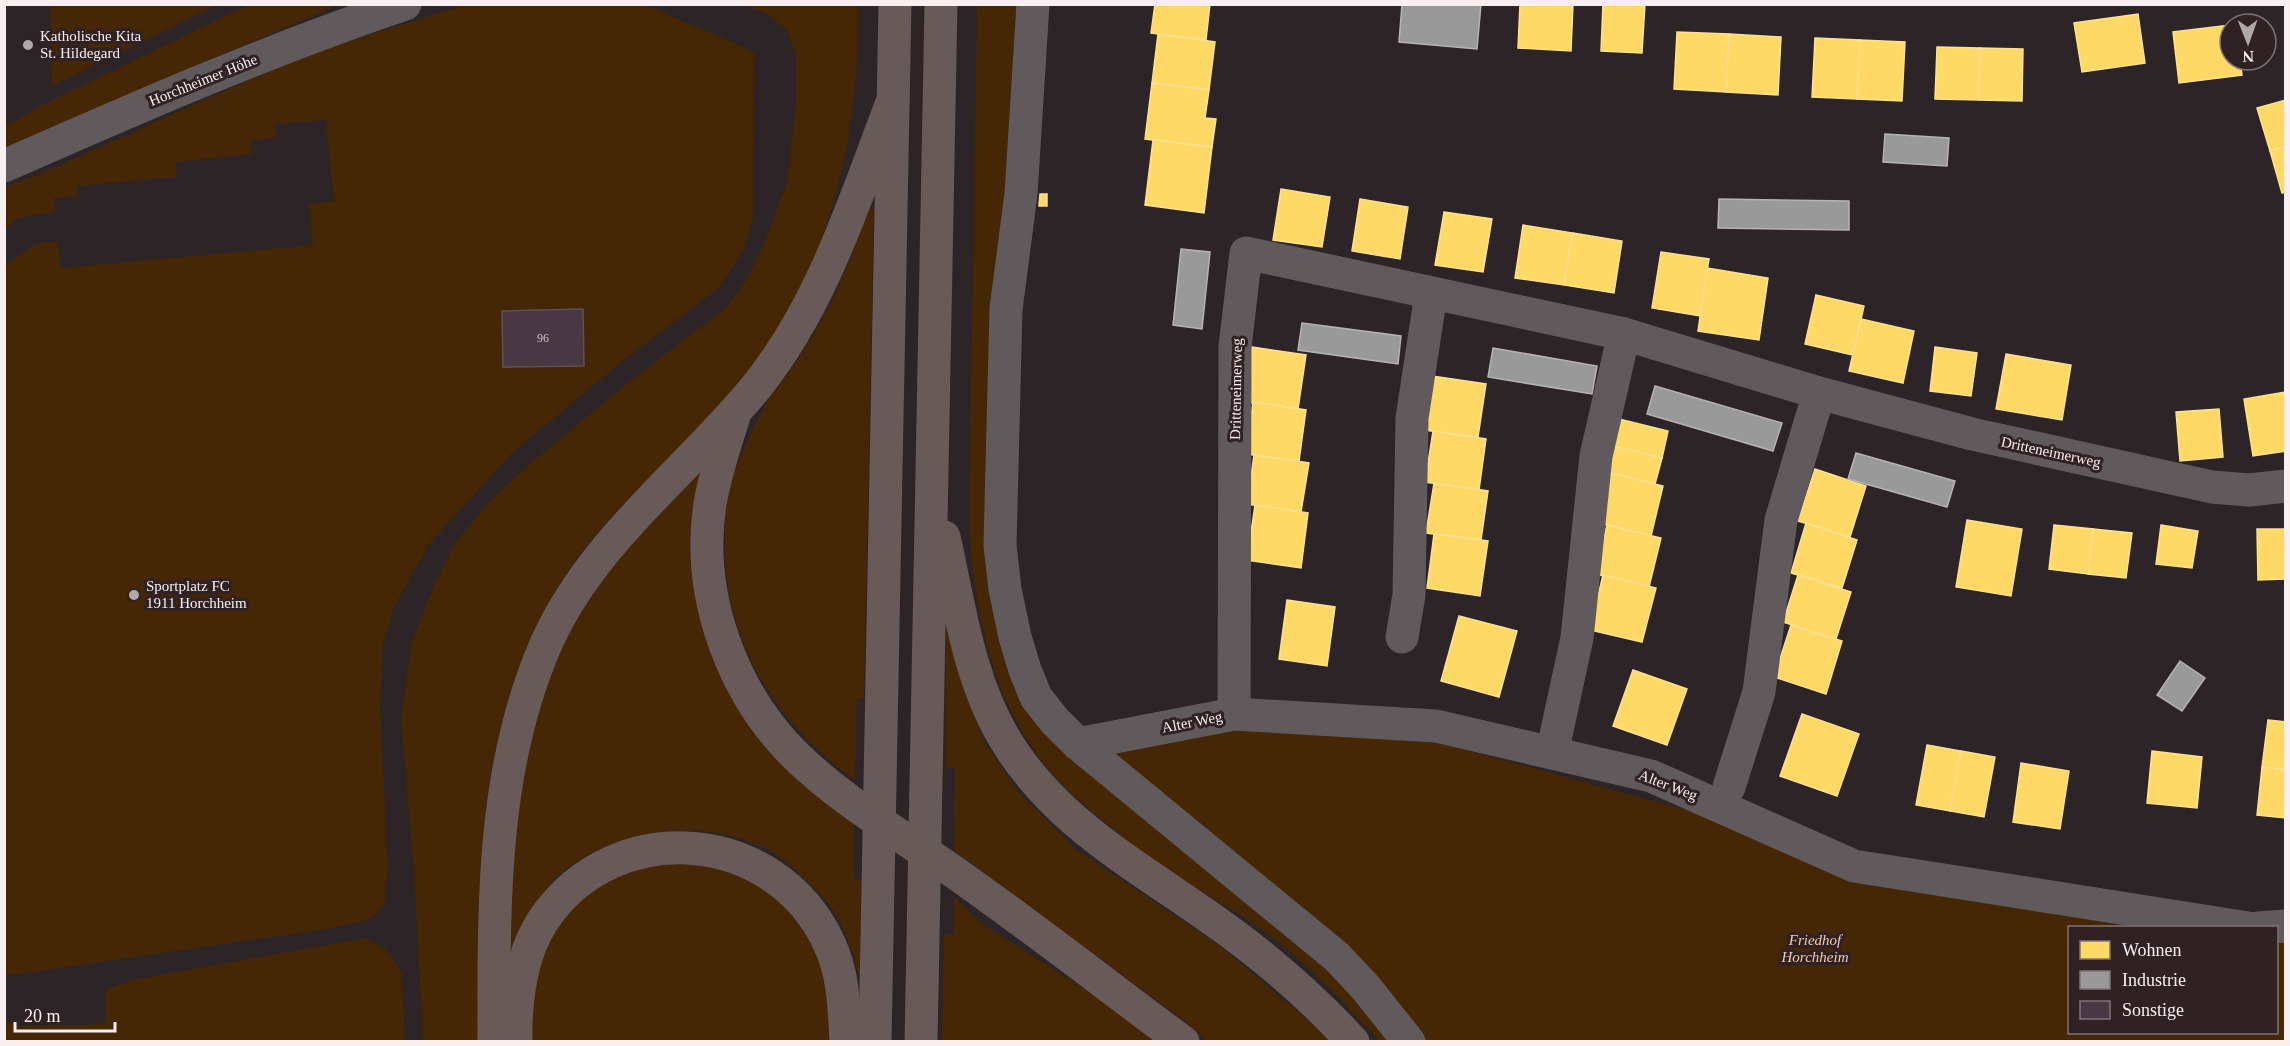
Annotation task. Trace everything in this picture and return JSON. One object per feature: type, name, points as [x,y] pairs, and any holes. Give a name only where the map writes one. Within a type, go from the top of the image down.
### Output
[{"type":"highway","points":[[875,1041],[895,4]]},
{"type":"highway","points":[[921,1041],[925,922],[940,4]]},
{"type":"highway","points":[[494,1041],[494,925],[499,838],[515,732],[529,686],[566,607],[594,566],[623,529],[736,409],[782,352],[825,275],[893,100]]},
{"type":"highway","points":[[736,409],[722,453],[710,505],[707,534],[709,580],[715,614],[733,663],[754,704],[768,724],[796,756],[820,777],[962,878],[1183,1041]]},
{"type":"highway","points":[[932,482],[965,636],[974,666],[1003,735],[1025,768],[1047,795],[1092,836],[1209,916],[1255,951],[1300,989],[1353,1041]]},
{"type":"highway","points":[[516,1041],[524,966],[532,941],[544,919],[559,900],[579,881],[628,855],[655,849],[681,848],[710,850],[740,858],[765,870],[805,905],[824,934],[837,965],[843,988],[846,1041]]},
{"type":"street","name":"Horchheimer Höhe","points":[[4,166],[219,73],[405,4]]},
{"type":"street","points":[[1033,4],[1021,194],[1006,309],[1000,545],[1005,589],[1025,670],[1036,697],[1054,720],[1078,744],[1337,957],[1366,988],[1409,1041]]},
{"type":"street","name":"Dritteneimerweg","points":[[1234,714],[1236,347],[1246,253],[1624,334],[1819,393],[1972,434],[2212,487],[2249,490],[2286,486]]},
{"type":"street","points":[[1402,637],[1409,595],[1412,418],[1431,294]]},
{"type":"street","points":[[1552,753],[1577,638],[1596,456],[1624,334]]},
{"type":"street","points":[[1729,787],[1759,692],[1781,520],[1819,393]]},
{"type":"street","name":"Alter Weg","points":[[1078,744],[1234,714],[1436,726],[1651,776],[1854,866],[2242,926]]},
{"type":"green space","points":[[50,4],[217,5],[52,86]]},
{"type":"green space","points":[[250,4],[338,5],[5,147],[5,126],[38,107]]},
{"type":"green space","points":[[465,5],[646,5],[755,52],[753,218],[744,248],[721,286],[620,363],[512,453],[429,544],[394,607],[383,645],[380,707],[388,865],[385,904],[374,916],[361,922],[320,930],[5,976],[5,266],[35,244],[58,241],[61,268],[313,245],[309,204],[334,201],[326,120],[275,124],[276,138],[250,140],[252,154],[175,162],[177,177],[77,186],[78,196],[54,198],[55,211],[16,219],[5,230],[5,187],[40,174],[309,53]]},
{"type":"green space","points":[[742,5],[859,5],[855,91],[849,134],[829,217],[815,258],[797,298],[767,349],[727,398],[594,536],[560,583],[546,608],[522,661],[504,715],[487,799],[483,844],[486,1041],[423,1042],[414,874],[401,717],[412,641],[435,583],[456,542],[485,507],[524,469],[629,382],[727,307],[747,279],[764,244],[787,182],[796,105],[796,54],[786,29],[766,13]]},
{"type":"green space","points":[[977,5],[1022,5],[1007,226],[1019,680],[1285,925],[1400,1041],[1380,1041],[1299,959],[1269,935],[1143,853],[1077,799],[1058,780],[1036,752],[1017,722],[1002,691],[982,623],[975,588],[969,519]]},
{"type":"green space","points":[[865,207],[874,208],[864,698],[857,699],[855,780],[827,758],[802,733],[779,706],[760,677],[745,646],[734,613],[727,579],[725,527],[726,507],[742,452],[768,401],[802,353],[836,293],[853,251]]},
{"type":"green space","points":[[698,468],[703,471],[721,676],[747,721],[778,758],[813,792],[854,824],[854,879],[861,880],[860,978],[844,929],[836,914],[820,894],[784,860],[767,849],[734,837],[681,830],[629,839],[597,850],[577,861],[559,875],[537,902],[510,968],[511,891],[521,772],[554,659],[584,604],[621,550]]},
{"type":"green space","points":[[950,632],[963,688],[984,741],[1018,792],[1077,850],[1219,945],[1332,1041],[1208,1041],[954,850],[955,768],[946,768],[946,633]]},
{"type":"green space","name":"Friedhof Horchheim","points":[[1247,722],[1426,739],[1719,819],[1855,865],[2236,926],[2068,926],[2068,1034],[2278,1034],[2278,927],[2285,925],[2285,1041],[1423,1041],[1102,749]]},
{"type":"green space","points":[[659,863],[709,866],[759,884],[790,908],[821,958],[835,1041],[528,1042],[531,1000],[538,970],[548,943],[558,925],[586,896],[607,881]]},
{"type":"green space","points":[[954,897],[982,924],[1101,999],[1156,1042],[942,1042],[944,935],[954,934]]},
{"type":"green space","points":[[367,938],[387,950],[402,974],[405,1041],[5,1041],[5,1021],[15,1026],[89,1025],[106,1022],[105,990],[131,980]]},
{"type":"building: Wohnen","points":[[1155,4],[1210,4],[1206,40],[1151,33]]},
{"type":"building: Wohnen","points":[[1520,4],[1573,4],[1571,51],[1518,48]]},
{"type":"building: Wohnen","points":[[1603,4],[1645,4],[1642,53],[1601,51]]},
{"type":"building: Wohnen","points":[[2138,14],[2145,63],[2082,72],[2074,23]]},
{"type":"building: Wohnen","points":[[2218,26],[2218,72],[2242,72],[2242,75],[2179,83],[2173,32]]},
{"type":"building: Wohnen","points":[[1677,32],[1729,34],[1726,92],[1674,89]]},
{"type":"building: Wohnen","points":[[1158,34],[1215,42],[1209,90],[1152,83]]},
{"type":"building: Wohnen","points":[[1729,34],[1781,37],[1778,95],[1726,92]]},
{"type":"building: Wohnen","points":[[1815,38],[1860,40],[1857,99],[1812,97]]},
{"type":"building: Wohnen","points":[[1860,40],[1905,42],[1902,101],[1857,99]]},
{"type":"building: Wohnen","points":[[1937,47],[1980,48],[1979,100],[1935,99]]},
{"type":"building: Wohnen","points":[[1980,48],[2023,49],[2022,101],[1979,100]]},
{"type":"building: Wohnen","points":[[1152,83],[1209,90],[1205,118],[1216,119],[1212,147],[1145,139]]},
{"type":"building: Wohnen","points":[[2286,100],[2286,146],[2270,151],[2257,108]]},
{"type":"building: Wohnen","points":[[1153,140],[1212,147],[1204,213],[1145,205]]},
{"type":"building: Wohnen","points":[[2286,146],[2286,192],[2282,193],[2270,151]]},
{"type":"building: Wohnen","points":[[1281,189],[1330,197],[1322,247],[1273,240]]},
{"type":"building: Wohnen","points":[[1040,194],[1047,194],[1047,206],[1039,206]]},
{"type":"building: Wohnen","points":[[1360,199],[1408,207],[1400,259],[1352,251]]},
{"type":"building: Wohnen","points":[[1444,212],[1492,219],[1483,272],[1435,265]]},
{"type":"building: Wohnen","points":[[1523,225],[1573,233],[1564,285],[1515,278]]},
{"type":"building: Wohnen","points":[[1573,233],[1622,241],[1614,293],[1564,285]]},
{"type":"building: Wohnen","points":[[1661,252],[1709,259],[1700,316],[1652,308]]},
{"type":"building: Wohnen","points":[[1707,268],[1768,278],[1759,340],[1698,331]]},
{"type":"building: Wohnen","points":[[1816,295],[1864,306],[1853,355],[1805,344]]},
{"type":"building: Wohnen","points":[[1861,319],[1914,331],[1903,383],[1849,371]]},
{"type":"building: Wohnen","points":[[1252,347],[1306,355],[1298,409],[1244,402]]},
{"type":"building: Wohnen","points":[[1935,347],[1977,353],[1971,396],[1930,391]]},
{"type":"building: Wohnen","points":[[2006,354],[2071,365],[2062,420],[1996,409]]},
{"type":"building: Wohnen","points":[[1432,376],[1486,384],[1478,437],[1424,430]]},
{"type":"building: Wohnen","points":[[2286,392],[2286,451],[2253,456],[2244,399]]},
{"type":"building: Wohnen","points":[[1253,402],[1306,410],[1299,461],[1246,454]]},
{"type":"building: Wohnen","points":[[2219,409],[2223,457],[2180,461],[2176,412]]},
{"type":"building: Wohnen","points":[[1615,418],[1668,431],[1662,458],[1609,445]]},
{"type":"building: Wohnen","points":[[1433,431],[1486,439],[1479,490],[1425,482]]},
{"type":"building: Wohnen","points":[[1609,445],[1662,458],[1655,484],[1602,471]]},
{"type":"building: Wohnen","points":[[1254,455],[1309,463],[1301,512],[1247,504]]},
{"type":"building: Wohnen","points":[[1815,469],[1866,486],[1850,537],[1798,521]]},
{"type":"building: Wohnen","points":[[1611,473],[1663,486],[1651,536],[1599,523]]},
{"type":"building: Wohnen","points":[[1434,483],[1488,491],[1481,540],[1426,533]]},
{"type":"building: Wohnen","points":[[1255,505],[1308,513],[1301,568],[1247,560]]},
{"type":"building: Wohnen","points":[[1967,520],[2022,529],[2011,596],[1956,587]]},
{"type":"building: Wohnen","points":[[1806,523],[1857,540],[1842,588],[1791,573]]},
{"type":"building: Wohnen","points":[[1607,525],[1661,538],[1649,587],[1595,574]]},
{"type":"building: Wohnen","points":[[2054,525],[2093,529],[2088,574],[2049,569]]},
{"type":"building: Wohnen","points":[[2161,525],[2198,531],[2192,568],[2156,564]]},
{"type":"building: Wohnen","points":[[2093,529],[2132,533],[2126,578],[2088,574]]},
{"type":"building: Wohnen","points":[[2257,529],[2286,529],[2286,579],[2258,580]]},
{"type":"building: Wohnen","points":[[1434,534],[1488,541],[1480,596],[1427,588]]},
{"type":"building: Wohnen","points":[[1603,575],[1656,588],[1642,642],[1590,630]]},
{"type":"building: Wohnen","points":[[1798,575],[1851,592],[1836,639],[1783,622]]},
{"type":"building: Wohnen","points":[[1287,600],[1335,607],[1327,666],[1279,659]]},
{"type":"building: Wohnen","points":[[1459,616],[1517,631],[1499,697],[1441,681]]},
{"type":"building: Wohnen","points":[[1791,625],[1842,641],[1826,694],[1774,677]]},
{"type":"building: Wohnen","points":[[1633,670],[1687,689],[1667,745],[1613,726]]},
{"type":"building: Wohnen","points":[[1802,714],[1859,734],[1837,796],[1780,776]]},
{"type":"building: Wohnen","points":[[2268,720],[2286,722],[2286,770],[2262,767]]},
{"type":"building: Wohnen","points":[[1927,745],[1961,751],[1950,811],[1916,805]]},
{"type":"building: Wohnen","points":[[1961,751],[1995,757],[1984,817],[1950,811]]},
{"type":"building: Wohnen","points":[[2152,751],[2202,757],[2197,808],[2147,803]]},
{"type":"building: Wohnen","points":[[2021,763],[2069,771],[2060,829],[2013,822]]},
{"type":"building: Wohnen","points":[[2262,767],[2286,770],[2286,818],[2257,815]]},
{"type":"building: Industrie","points":[[1402,4],[1481,4],[1477,49],[1399,42]]},
{"type":"building: Industrie","points":[[1885,134],[1949,138],[1947,166],[1883,162]]},
{"type":"building: Industrie","points":[[1719,199],[1849,201],[1849,230],[1718,228]]},
{"type":"building: Industrie","points":[[1181,249],[1210,252],[1202,329],[1173,325]]},
{"type":"building: Industrie","points":[[1302,323],[1401,336],[1398,364],[1298,350]]},
{"type":"building: Industrie","points":[[1493,348],[1597,366],[1592,394],[1488,377]]},
{"type":"building: Industrie","points":[[1655,386],[1782,423],[1773,451],[1647,414]]},
{"type":"building: Industrie","points":[[1856,453],[1955,481],[1947,507],[1848,479]]},
{"type":"building: Industrie","points":[[2180,661],[2205,678],[2182,711],[2157,695]]},
{"type":"building: Sonstige","points":[[583,309],[584,366],[503,367],[502,311]]},
{"type":"place","name":"Katholische Kita St. Hildegard","points":[[28,45]]},
{"type":"place","name":"Sportplatz FC 1911 Horchheim","points":[[134,595]]}]
